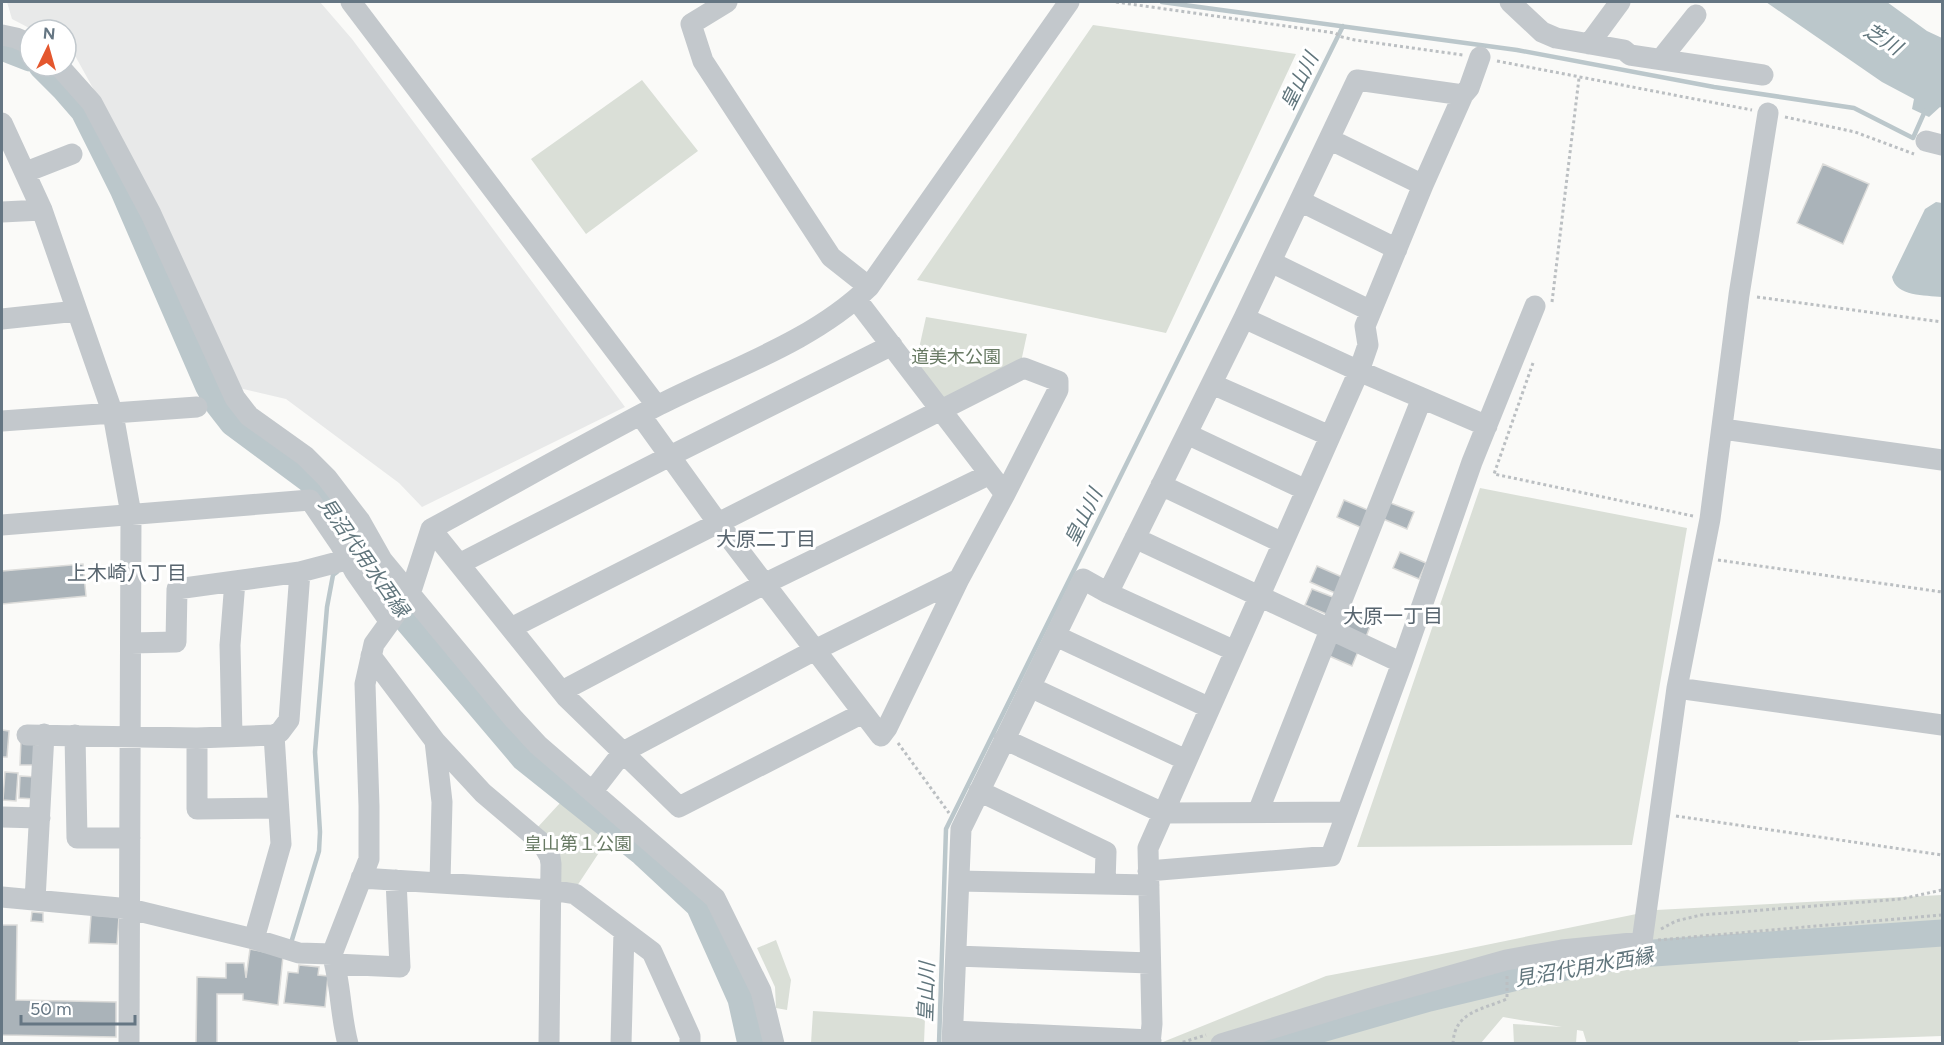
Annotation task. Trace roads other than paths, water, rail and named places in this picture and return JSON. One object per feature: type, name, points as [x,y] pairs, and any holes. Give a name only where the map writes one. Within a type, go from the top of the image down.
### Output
[{"type":"street","points":[[351,2],[649,411],[670,456],[718,523],[881,736],[888,728],[959,579],[1058,390],[1058,381],[1024,368],[718,523],[511,628]]},
{"type":"street","points":[[727,2],[691,24],[703,61],[831,257],[862,293],[892,345],[1005,494]]},
{"type":"street","points":[[348,1044],[334,959],[369,859],[364,684],[374,644],[410,594],[431,529],[649,411],[788,343],[837,314],[862,293],[1069,2]]},
{"type":"street","points":[[1510,2],[1542,32],[1556,38],[1624,50],[1630,55],[1763,75]]},
{"type":"street","points":[[1588,44],[1620,2]]},
{"type":"street","points":[[1661,59],[1695,15]]},
{"type":"street","points":[[2,34],[18,39]]},
{"type":"street","points":[[1235,651],[1108,593],[1083,579],[961,829],[953,1037],[1151,1042],[1148,848],[1359,371],[1368,345],[1365,326],[1423,185],[1480,57]]},
{"type":"street","points":[[70,78],[92,103],[151,213],[235,398],[249,416],[305,456],[327,478],[360,521],[382,560],[538,745],[715,898],[760,991],[774,1044]]},
{"type":"street","points":[[1108,593],[1212,384],[1357,80],[1463,95]]},
{"type":"street","points":[[1221,1044],[1506,956],[1642,942],[1677,688],[1710,519],[1739,295],[1768,113]]},
{"type":"street","points":[[2,123],[42,210],[113,414],[131,514],[129,1044]]},
{"type":"street","points":[[1329,139],[1423,185]]},
{"type":"street","points":[[26,172],[72,153]]},
{"type":"street","points":[[1300,201],[1397,249]]},
{"type":"street","points":[[2,212],[42,210]]},
{"type":"street","points":[[1271,262],[1371,311]]},
{"type":"street","points":[[959,881],[1106,884],[1331,856],[1402,663],[1472,462],[1543,306]]},
{"type":"street","points":[[2,319],[77,312]]},
{"type":"street","points":[[1244,318],[1487,426]]},
{"type":"street","points":[[459,564],[892,345]]},
{"type":"street","points":[[1212,384],[1330,436]]},
{"type":"street","points":[[1258,812],[1422,398]]},
{"type":"street","points":[[2,422],[197,407]]},
{"type":"street","points":[[1723,429],[1942,460]]},
{"type":"street","points":[[1187,434],[1306,490]]},
{"type":"street","points":[[562,691],[764,584],[990,474]]},
{"type":"street","points":[[1161,485],[1283,543]]},
{"type":"street","points":[[2,525],[310,500],[355,572],[390,622]]},
{"type":"street","points":[[431,529],[562,691],[679,807],[863,713]]},
{"type":"street","points":[[1135,538],[1402,663]]},
{"type":"street","points":[[131,643],[176,642],[177,589],[300,572],[342,561],[345,553]]},
{"type":"street","points":[[35,900],[40,818],[35,734],[196,738],[274,735],[280,732],[289,720],[300,572]]},
{"type":"street","points":[[592,792],[623,752],[816,650],[959,579]]},
{"type":"street","points":[[232,736],[230,645],[235,581]]},
{"type":"street","points":[[1056,636],[1210,708]]},
{"type":"street","points":[[371,656],[435,741],[483,793],[542,843],[550,858],[549,1044]]},
{"type":"street","points":[[1030,687],[1186,760]]},
{"type":"street","points":[[1677,688],[1942,725]]},
{"type":"street","points":[[75,735],[77,838],[130,838]]},
{"type":"street","points":[[254,939],[281,844],[274,735]]},
{"type":"street","points":[[196,738],[197,809],[278,808]]},
{"type":"street","points":[[1004,739],[1163,813],[1347,812]]},
{"type":"street","points":[[435,741],[442,802],[440,882]]},
{"type":"street","points":[[979,791],[1106,852],[1106,884]]},
{"type":"street","points":[[2,817],[40,818]]},
{"type":"street","points":[[362,878],[551,890],[575,894],[652,952],[690,1036],[690,1044]]},
{"type":"street","points":[[2,897],[130,909],[254,939],[299,953],[400,967],[396,880]]},
{"type":"street","points":[[621,1044],[624,931]]},
{"type":"street","points":[[956,956],[1150,963]]},
{"type":"water","name":"芝川","points":[[1766,2],[1887,2],[1927,31],[1942,38],[1942,108],[1940,107],[1929,117],[1912,109],[1914,99],[1882,82]]},
{"type":"water","points":[[1936,202],[1942,203],[1942,297],[1905,292],[1895,284],[1892,277],[1925,209]]},
{"type":"waterway","points":[[1162,2],[1517,50],[1714,87],[1854,108],[1913,138],[1925,111]]},
{"type":"waterway","name":"皇山川","points":[[939,1044],[946,829],[1343,26]]},
{"type":"waterway","name":"見沼代用水西縁","points":[[2,47],[18,53]]},
{"type":"waterway","name":"見沼代用水西縁","points":[[54,78],[84,111],[123,189],[208,385],[219,405],[233,423],[310,480],[333,509],[360,557],[385,594],[524,758],[643,853],[699,905],[741,999],[751,1044]]},
{"type":"waterway","points":[[291,943],[319,851],[315,752],[327,607],[333,575],[337,572]]},
{"type":"waterway","name":"見沼代用水西縁","points":[[1269,1044],[1429,998],[1625,955],[1942,933]]},
{"type":"district","name":"大原二丁目","points":[[766,539]]},
{"type":"district","name":"上木崎八丁目","points":[[127,573]]},
{"type":"district","name":"大原一丁目","points":[[1393,616]]},
{"type":"park label","name":"道美木公園","points":[[956,357]]},
{"type":"park label","name":"皇山第１公園","points":[[578,844]]}]
